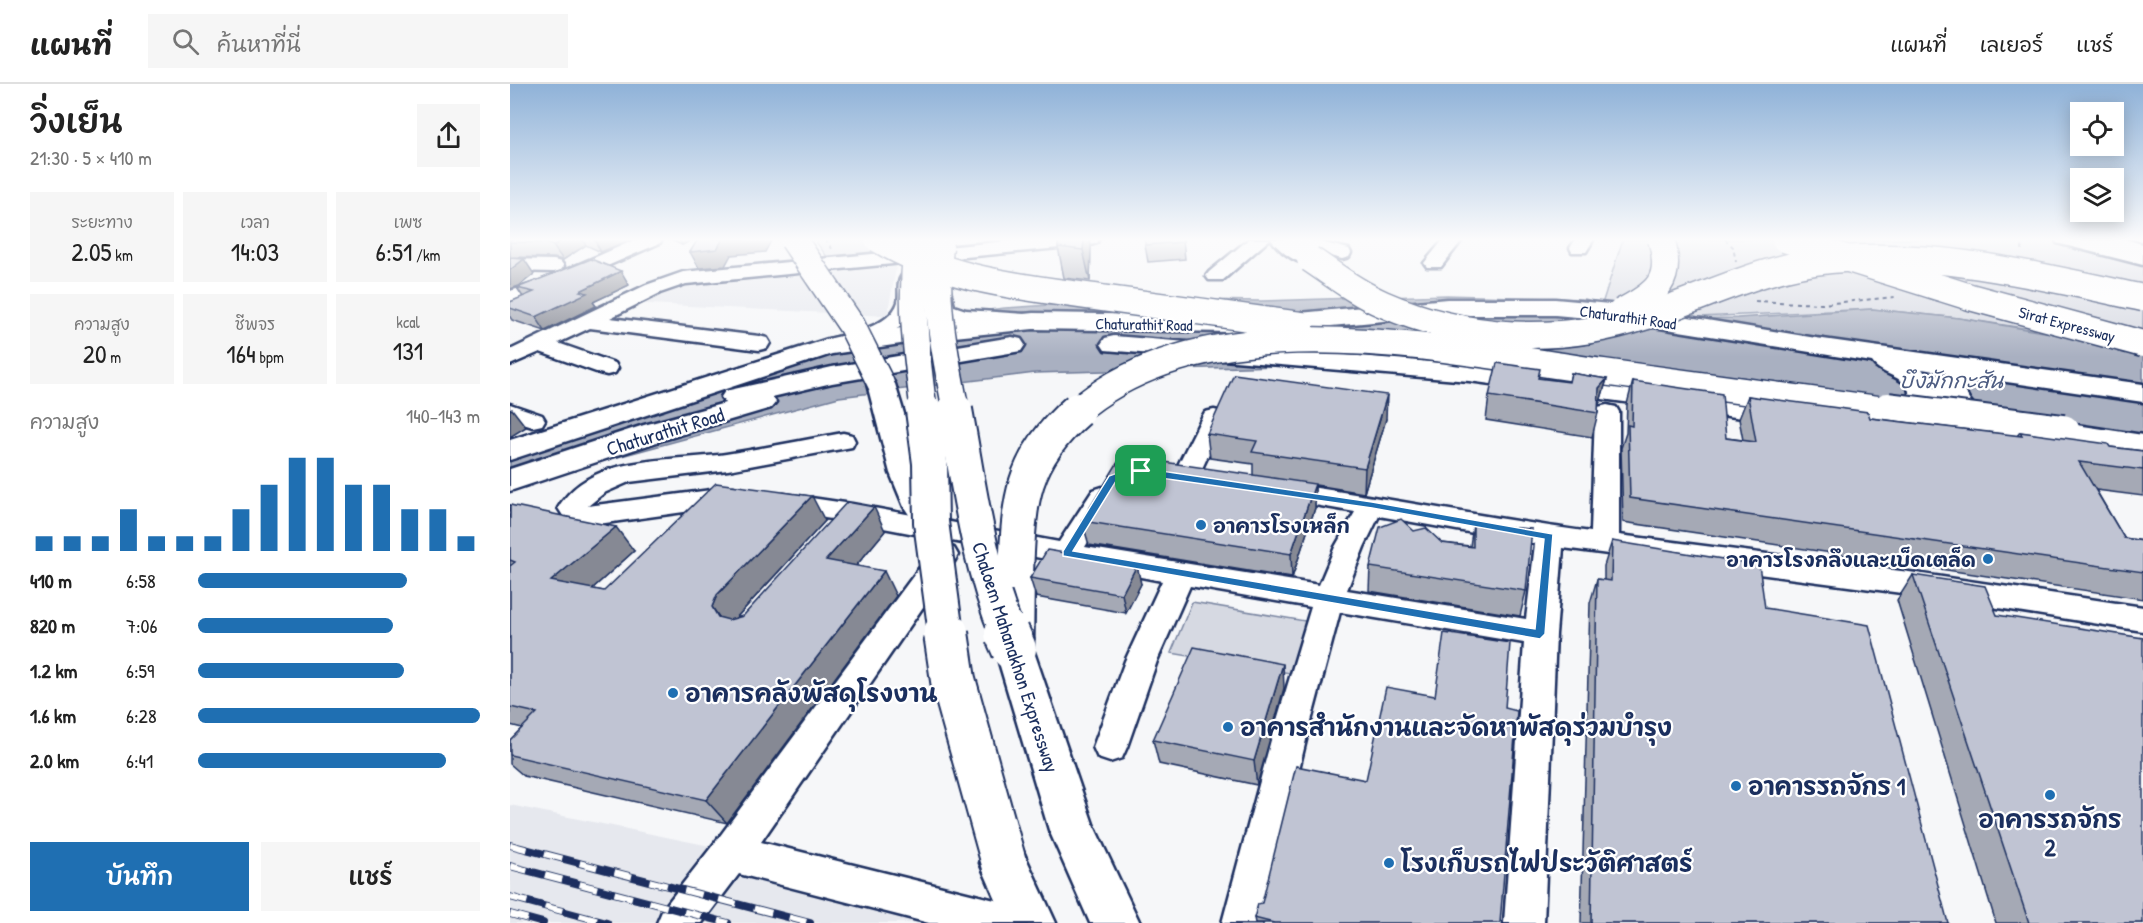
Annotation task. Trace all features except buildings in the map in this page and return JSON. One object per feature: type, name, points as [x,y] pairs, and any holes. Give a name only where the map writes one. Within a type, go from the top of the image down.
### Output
[{"type":"main road","points":[[822,278],[841,304],[869,355],[891,411],[909,488],[919,507],[945,528]]},
{"type":"main road","points":[[913,278],[913,325],[930,463],[945,528],[953,680],[1004,863],[1031,923]]},
{"type":"main road","name":"Chaloem Mahanakhon Expressway","points":[[936,278],[938,310],[981,557],[995,604],[1014,649],[1072,830],[1115,923]]},
{"type":"main road","points":[[979,278],[1068,294],[1368,335],[1403,344],[2070,443],[2143,445]]},
{"type":"main road","points":[[1339,278],[1358,291],[1410,315],[1476,331],[1545,335],[1610,327],[1643,318],[1748,278]]},
{"type":"main road","points":[[1573,332],[1644,300],[1657,289],[1662,278]]},
{"type":"main road","name":"Sirat Expressway","points":[[1910,278],[2143,344]]},
{"type":"main road","name":"Sirat Expressway","points":[[1953,278],[2035,303],[2143,331]]},
{"type":"main road","points":[[2051,278],[2143,298]]},
{"type":"main road","name":"Chaturathit Road","points":[[510,450],[828,347],[1033,321],[1244,324],[1447,307],[1525,306],[1610,312],[1816,346],[2143,393]]},
{"type":"main road","name":"Chaturathit Road","points":[[510,459],[894,337]]},
{"type":"main road","points":[[1014,649],[1018,520],[1023,491],[1032,466],[1041,451],[1062,425],[1094,397],[1120,380],[1151,366],[1217,348],[1282,341],[1403,344]]},
{"type":"main road","name":"Chaturathit Road","points":[[510,470],[725,399],[776,387],[926,358],[1022,344],[1104,343],[1468,373],[1852,422],[2070,443],[2143,463]]},
{"type":"main road","points":[[1816,346],[1882,359],[1906,370],[1921,382],[1925,397],[1919,412],[1884,420],[1852,422]]},
{"type":"main road","name":"Chaturathit Road","points":[[510,480],[714,414],[863,377],[926,358]]},
{"type":"main road","points":[[2056,380],[1964,373],[1951,382],[1950,392],[1957,406],[1970,418],[1987,427],[2070,443],[2143,435]]},
{"type":"street","points":[[513,298],[530,281],[537,278]]},
{"type":"street","points":[[513,298],[560,278]]},
{"type":"street","points":[[510,358],[653,289],[683,278]]},
{"type":"street","points":[[828,347],[884,327],[898,318],[908,303],[911,278]]},
{"type":"street","points":[[940,278],[941,300],[947,310],[963,316],[1033,321]]},
{"type":"street","points":[[587,321],[759,343]]},
{"type":"street","points":[[539,344],[607,368]]},
{"type":"street","points":[[510,411],[533,420]]},
{"type":"street","points":[[1605,543],[1607,412]]},
{"type":"street","points":[[1185,477],[1214,417]]},
{"type":"street","points":[[843,441],[713,464],[644,471],[620,476],[582,495],[572,508],[577,515],[591,516],[728,496],[945,528],[1066,554],[1540,634]]},
{"type":"street","points":[[1066,554],[1113,478],[1121,474]]},
{"type":"street","points":[[1253,488],[1372,505],[1516,532],[1909,583],[2143,619]]},
{"type":"street","points":[[1242,923],[1292,726],[1328,599],[1350,542],[1372,505]]},
{"type":"street","points":[[830,538],[852,513]]},
{"type":"street","points":[[677,923],[731,853],[945,528]]},
{"type":"street","points":[[1524,923],[1540,634],[1550,536]]},
{"type":"street","points":[[1110,747],[1141,661],[1181,573]]},
{"type":"street","points":[[731,853],[1007,923]]},
{"type":"shaded area","points":[[894,278],[887,316],[630,303],[686,280]]},
{"type":"shaded area","points":[[1610,278],[2143,278],[2143,350],[2075,336],[1959,318],[1872,309],[1654,319],[1602,304]]},
{"type":"shaded area","points":[[1192,602],[1311,622],[1296,674],[1171,653]]},
{"type":"shaded area","points":[[510,805],[705,845],[983,923],[510,923]]},
{"type":"water","name":"บึงมักกะสัน","points":[[1447,295],[1585,299],[1654,319],[1737,318],[1872,309],[1959,318],[2037,331],[2143,344],[2143,468],[1501,384],[1281,366],[1035,373],[839,397],[614,458],[510,483],[510,448],[897,321],[1005,308],[1140,299],[1261,301]]},
{"type":"railway","points":[[510,845],[810,923]]},
{"type":"railway","points":[[510,866],[728,923]]},
{"type":"railway","points":[[510,897],[607,923]]},
{"type":"railway","points":[[510,914],[543,923]]},
{"type":"place","name":"อาคารโรงเหล็ก","points":[[1201,525]]},
{"type":"place","name":"อาคารโรงกลึงและเบ็ดเตล็ด","points":[[1988,559]]},
{"type":"place","name":"อาคารคลังพัสดุโรงงาน","points":[[673,693]]},
{"type":"place","name":"อาคารสำนักงานและจัดหาพัสดุร่วมบำรุง","points":[[1228,727]]},
{"type":"place","name":"อาคารรถจักร 1","points":[[1736,786]]},
{"type":"place","name":"อาคารรถจักร 2","points":[[2050,795]]},
{"type":"place","name":"โรงเก็บรถไฟประวัติศาสตร์","points":[[1389,863]]},
{"type":"route","points":[[1131,471],[1141,471],[1372,505],[1516,532],[1550,536],[1540,634],[1066,554],[1113,478],[1131,471]]}]
